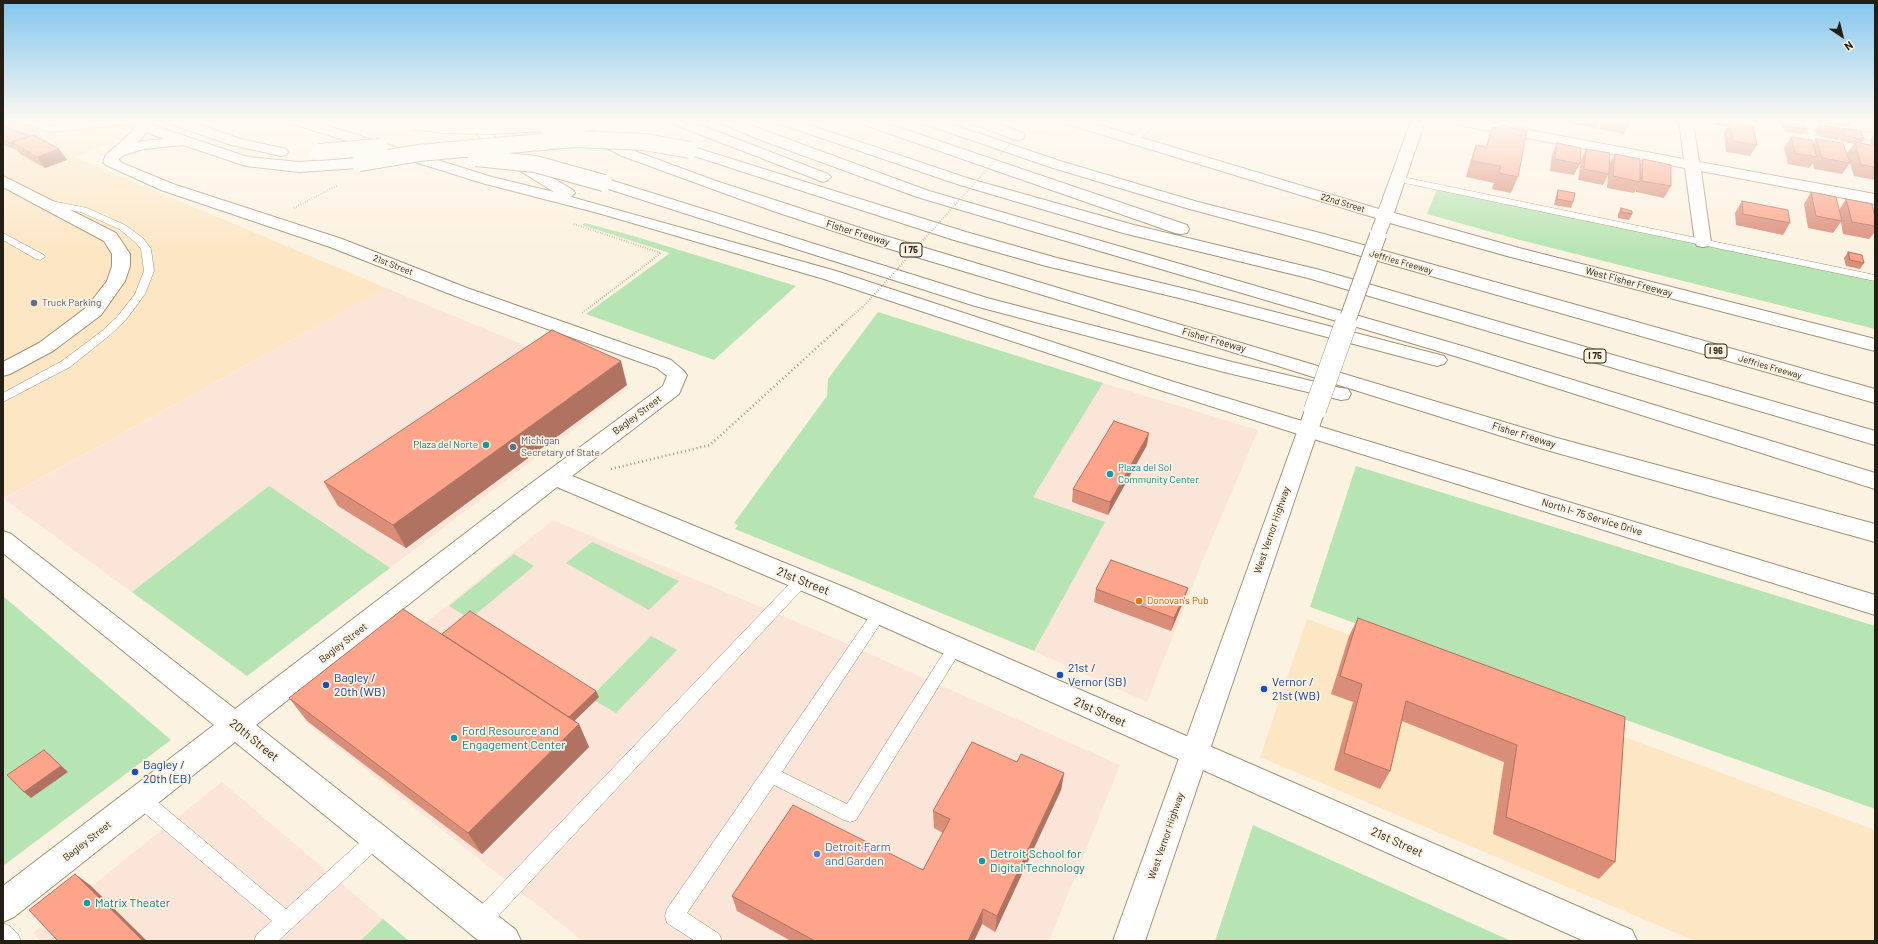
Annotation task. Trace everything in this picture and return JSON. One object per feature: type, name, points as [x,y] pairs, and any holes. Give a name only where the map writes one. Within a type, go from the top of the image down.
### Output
[{"type":"main road","name":"21st Street","points":[[116,165],[167,187],[336,243],[461,292],[664,364],[677,375]]},
{"type":"main road","points":[[276,165],[299,167],[326,165]]},
{"type":"main road","points":[[439,165],[487,180],[604,210]]},
{"type":"main road","points":[[521,165],[552,185],[604,210]]},
{"type":"main road","points":[[534,165],[557,169],[604,183],[981,302],[1231,368],[1551,444]]},
{"type":"main road","name":"Fisher Freeway","points":[[660,165],[779,208],[1551,444],[1875,533]]},
{"type":"main road","points":[[737,165],[960,236],[1052,262],[1188,295],[1727,436]]},
{"type":"main road","points":[[794,165],[891,201],[1188,295]]},
{"type":"main road","points":[[843,165],[923,194],[1462,352],[1727,436],[1875,480]]},
{"type":"main road","name":"I 75","points":[[915,165],[965,182],[1129,229],[1314,274],[1875,438]]},
{"type":"main road","points":[[996,165],[1314,274]]},
{"type":"main road","name":"Jeffries Freeway","points":[[1059,165],[1192,205],[1318,238],[1875,396]]},
{"type":"main road","points":[[1102,165],[1318,238]]},
{"type":"main road","name":"22nd Street","points":[[1216,165],[1384,216]]},
{"type":"main road","name":"West Vernor Highway","points":[[1130,941],[1194,753],[1403,165]]},
{"type":"main road","points":[[1692,165],[1703,242]]},
{"type":"main road","points":[[1698,165],[1875,199]]},
{"type":"main road","points":[[3,181],[110,237],[116,244],[121,254],[121,266],[116,281],[94,311],[46,347],[3,370]]},
{"type":"main road","name":"North I- 75 Service Drive","points":[[604,210],[830,275],[1167,386],[1312,420],[1875,605]]},
{"type":"main road","name":"West Fisher Freeway","points":[[1384,216],[1520,254],[1875,345]]},
{"type":"main road","name":"Bagley Street","points":[[3,906],[555,477],[672,389],[677,375]]},
{"type":"main road","name":"21st Street","points":[[555,477],[584,491],[801,580],[1621,941]]},
{"type":"main road","name":"20th Street","points":[[3,540],[505,941]]},
{"type":"lane","points":[[1398,179],[1875,278]]},
{"type":"lane","points":[[3,398],[66,364],[106,333],[121,319],[140,294],[149,271],[146,249],[139,240],[126,230],[84,210],[47,203]]},
{"type":"lane","points":[[3,236],[40,256]]},
{"type":"lane","points":[[480,921],[801,580]]},
{"type":"lane","points":[[712,941],[674,916],[879,614]]},
{"type":"lane","points":[[771,775],[850,814],[954,647]]},
{"type":"lane","points":[[141,799],[286,921]]},
{"type":"lane","points":[[264,941],[376,839]]},
{"type":"lane","points":[[3,932],[11,941]]},
{"type":"path","points":[[611,469],[710,445],[863,307],[991,165]]},
{"type":"path","points":[[290,210],[343,183]]},
{"type":"path","points":[[571,223],[661,253],[580,314]]},
{"type":"shaded area","points":[[3,165],[94,165],[386,288],[3,499]]},
{"type":"shaded area","points":[[386,288],[628,388],[247,676],[4,499]]},
{"type":"shaded area","points":[[1103,383],[1258,430],[1204,557],[1147,702],[1034,651],[1105,522],[1033,497]]},
{"type":"shaded area","points":[[553,520],[811,628],[1120,765],[1049,941],[583,941],[304,721]]},
{"type":"shaded area","points":[[1307,619],[1875,830],[1875,941],[1695,941],[1260,757]]},
{"type":"shaded area","points":[[222,782],[383,919],[360,941],[40,941],[33,933]]},
{"type":"green space","points":[[1437,189],[1875,281],[1875,329],[1516,239],[1427,214]]},
{"type":"green space","points":[[585,223],[637,237],[796,286],[714,360],[586,314],[670,253],[582,225]]},
{"type":"green space","points":[[878,312],[1103,383],[1033,497],[1105,522],[1034,651],[735,529],[738,525],[734,523],[827,396],[828,379]]},
{"type":"green space","points":[[1356,466],[1875,626],[1875,809],[1310,607]]},
{"type":"green space","points":[[269,486],[390,568],[247,676],[132,592]]},
{"type":"green space","points":[[592,542],[679,581],[649,610],[566,563]]},
{"type":"green space","points":[[514,554],[534,566],[470,619],[449,606]]},
{"type":"green space","points":[[3,596],[171,740],[3,866]]},
{"type":"green space","points":[[651,636],[677,650],[616,713],[590,698]]},
{"type":"green space","points":[[1253,825],[1511,941],[1215,941]]},
{"type":"green space","points":[[383,919],[409,941],[360,941]]},
{"type":"building","points":[[1496,165],[1520,165],[1518,177],[1499,173],[1501,166]]},
{"type":"building","points":[[1584,165],[1609,165],[1609,174],[1584,169]]},
{"type":"building","points":[[1614,165],[1640,165],[1640,182],[1613,176]]},
{"type":"building","points":[[1643,165],[1671,165],[1671,186],[1642,181]]},
{"type":"building","points":[[1861,165],[1875,165],[1875,167]]},
{"type":"building","points":[[1558,190],[1575,193],[1573,202],[1557,199]]},
{"type":"building","points":[[1811,192],[1836,197],[1842,221],[1816,216]]},
{"type":"building","points":[[1846,199],[1872,204],[1875,217],[1875,226],[1852,222]]},
{"type":"building","points":[[1742,201],[1788,210],[1790,223],[1743,214]]},
{"type":"building","points":[[1621,208],[1632,211],[1632,214],[1621,212]]},
{"type":"building","points":[[1848,252],[1862,255],[1864,263],[1850,260]]},
{"type":"building","points":[[552,330],[621,361],[393,525],[324,482]]},
{"type":"building","name":"Plaza del Sol Community Center","points":[[1114,421],[1149,433],[1110,502],[1073,489]]},
{"type":"building","points":[[1111,560],[1188,588],[1174,618],[1096,589]]},
{"type":"building","name":"Ford Resource and Engagement Center","points":[[403,609],[579,724],[468,833],[289,698]]},
{"type":"building","points":[[470,611],[596,691],[569,717],[442,634]]},
{"type":"building","points":[[1358,618],[1625,717],[1615,862],[1506,817],[1517,745],[1406,701],[1390,771],[1344,753],[1362,684],[1340,676]]},
{"type":"building","points":[[972,742],[1017,762],[1021,754],[1064,773],[997,916],[983,909],[968,941],[815,941],[732,896],[793,805],[923,870],[950,819],[933,811]]},
{"type":"building","points":[[44,750],[61,766],[24,792],[7,775]]},
{"type":"building","name":"Matrix Theater","points":[[75,874],[143,941],[58,941],[29,910]]},
{"type":"place","name":"Truck Parking","points":[[34,303]]},
{"type":"place","name":"Plaza del Norte","points":[[486,445]]},
{"type":"place","name":"Michigan Secretary of State","points":[[513,447]]},
{"type":"place","name":"Plaza del Sol Community Center","points":[[1110,474]]},
{"type":"place","name":"Donovan's Pub","points":[[1139,601]]},
{"type":"place","name":"21st / Vernor (SB)","points":[[1060,675]]},
{"type":"place","name":"Bagley / 20th (WB)","points":[[326,685]]},
{"type":"place","name":"Vernor / 21st (WB)","points":[[1264,689]]},
{"type":"place","name":"Ford Resource and Engagement Center","points":[[454,738]]},
{"type":"place","name":"Bagley / 20th (EB)","points":[[135,772]]},
{"type":"place","name":"Detroit Farm and Garden","points":[[817,854]]},
{"type":"place","name":"Detroit School for Digital Technology","points":[[982,861]]},
{"type":"place","name":"Matrix Theater","points":[[87,903]]}]
